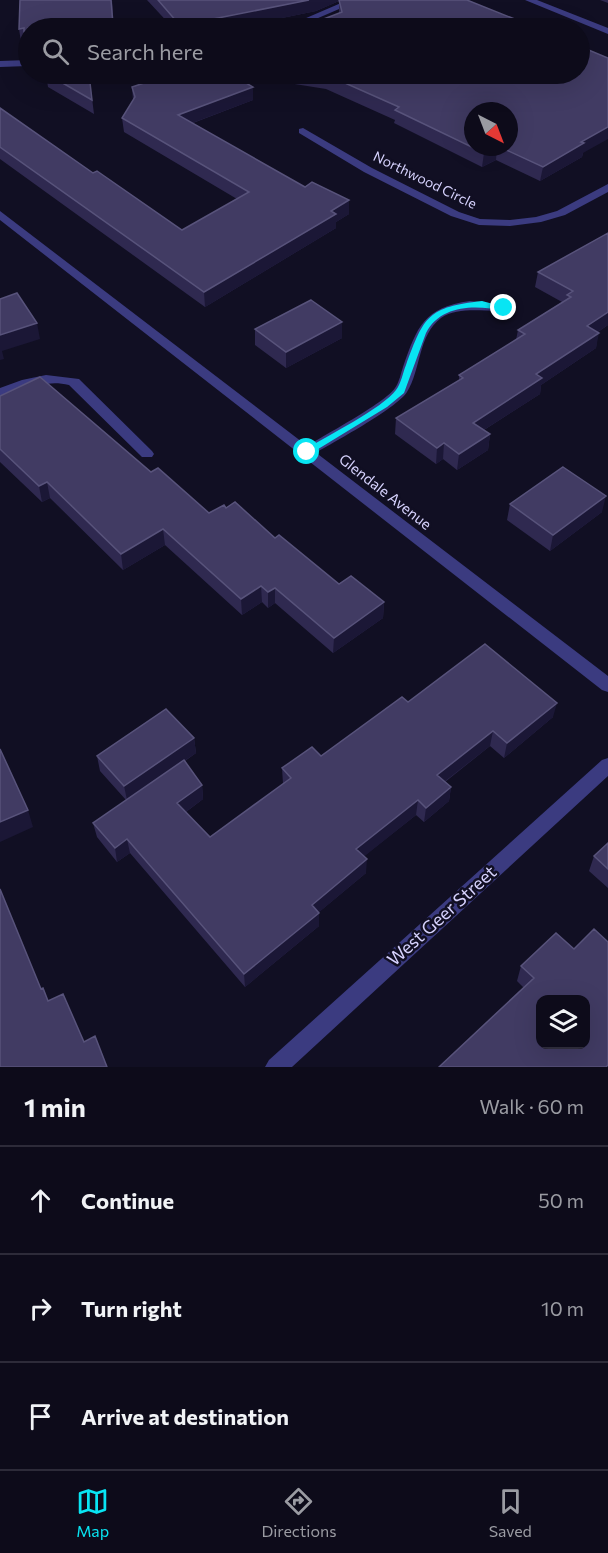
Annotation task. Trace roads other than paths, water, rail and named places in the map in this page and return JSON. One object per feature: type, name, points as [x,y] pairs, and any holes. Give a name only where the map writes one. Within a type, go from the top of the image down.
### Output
[{"type":"street","points":[[312,18],[356,0]]},
{"type":"street","points":[[530,0],[575,18]]},
{"type":"street","points":[[590,24],[608,31]]},
{"type":"street","points":[[0,64],[18,63]]},
{"type":"street","name":"Northwood Circle","points":[[303,131],[368,170],[455,214],[479,222],[510,223],[545,218],[561,213],[608,187]]},
{"type":"street","name":"Glendale Avenue","points":[[0,214],[608,685]]},
{"type":"street","points":[[307,452],[384,405],[401,391],[422,333],[427,324],[441,313],[459,306],[482,303],[504,308]]},
{"type":"street","points":[[0,393],[11,388],[58,377],[74,382],[147,454]]},
{"type":"street","name":"West Geer Street","points":[[276,1067],[608,765]]}]
